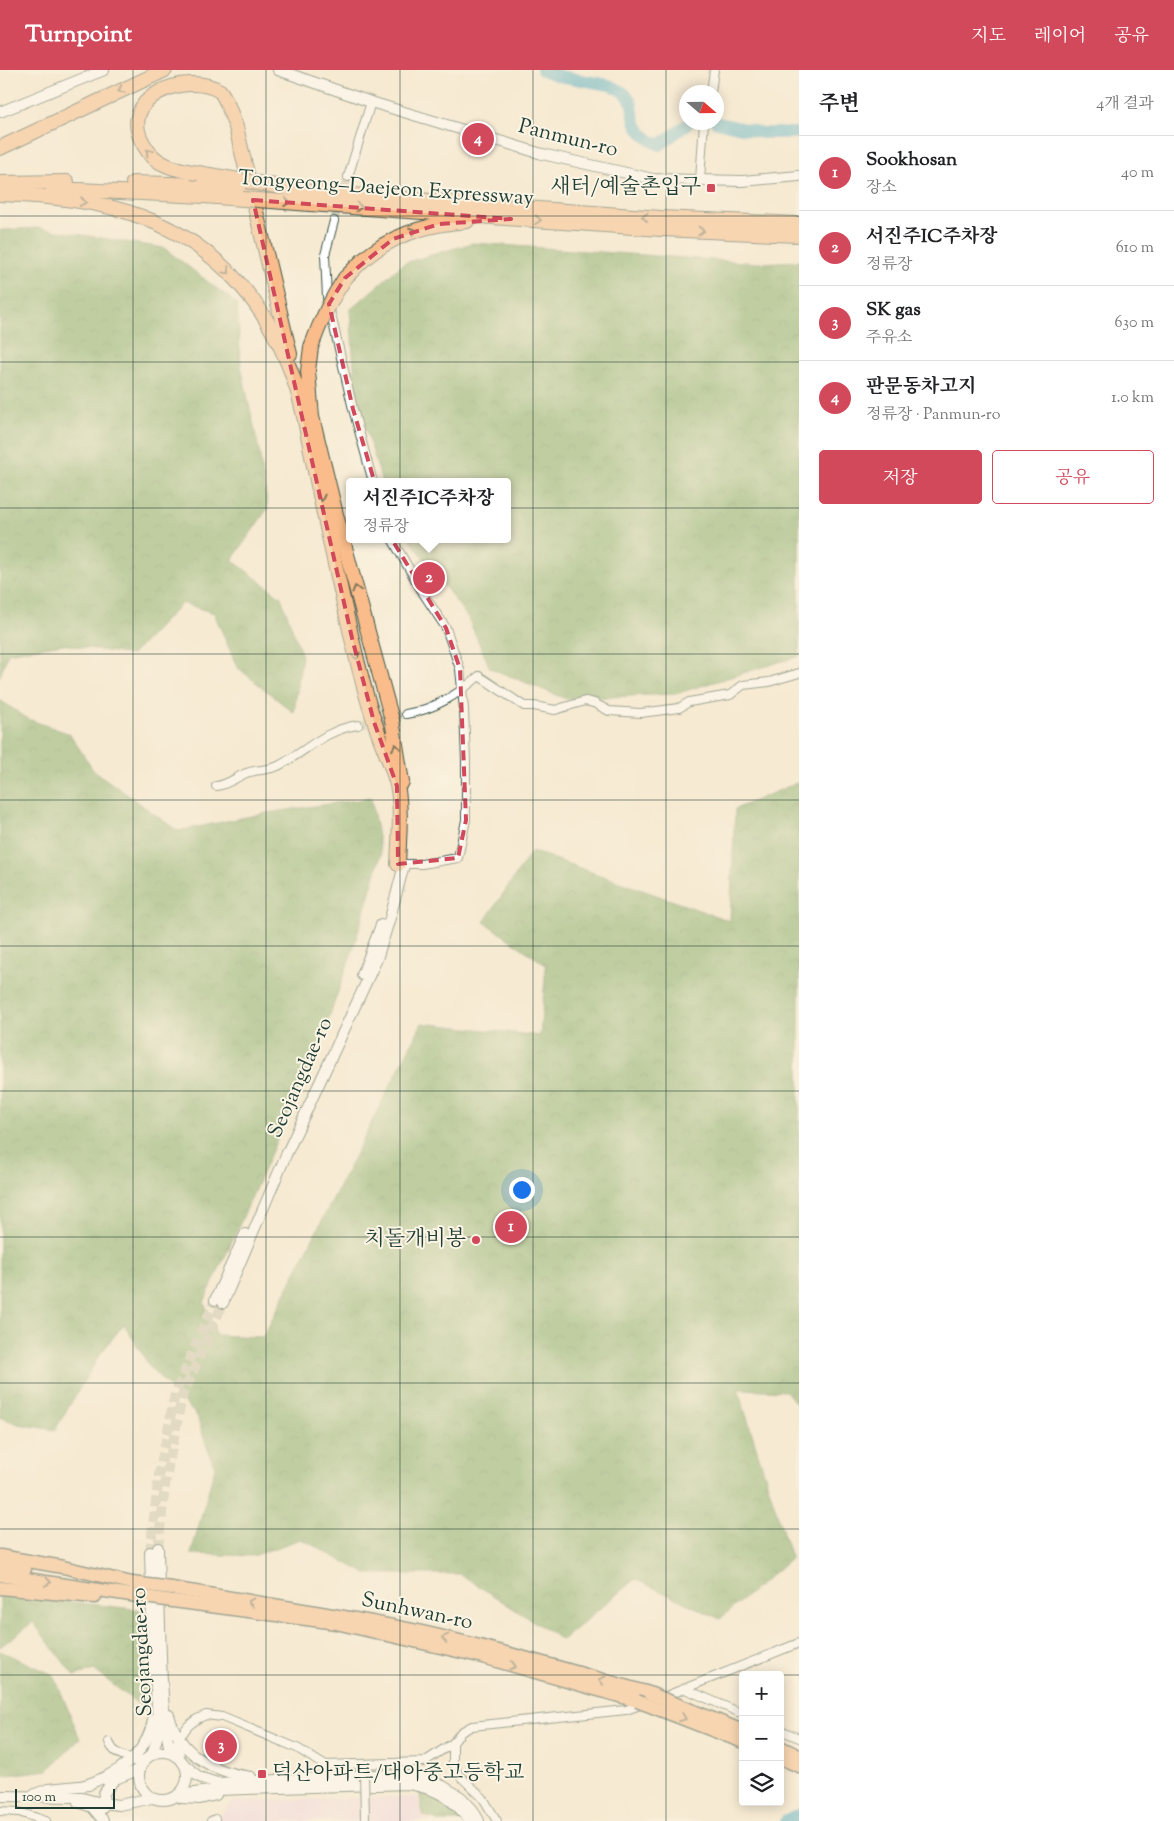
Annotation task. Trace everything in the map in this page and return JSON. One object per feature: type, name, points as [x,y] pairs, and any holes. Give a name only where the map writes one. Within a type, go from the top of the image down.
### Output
[{"type":"highway","points":[[0,148],[165,70]]},
{"type":"highway","points":[[203,70],[223,82],[234,99],[241,119],[338,524],[392,720],[403,785],[401,864]]},
{"type":"highway","points":[[311,198],[192,172],[166,165],[152,157],[138,136],[137,120],[141,104],[147,93],[161,82],[173,77],[187,74],[199,77],[211,83],[220,91],[227,103],[236,127],[281,316],[352,638],[374,722],[397,786],[401,864]]},
{"type":"highway","name":"Tongyeong–Daejeon Expressway","points":[[0,183],[73,182],[311,198],[799,224]]},
{"type":"highway","name":"Tongyeong–Daejeon Expressway","points":[[0,193],[78,190],[203,191]]},
{"type":"highway","points":[[0,193],[100,204],[142,216],[195,244],[218,262],[242,285],[262,312],[279,345],[296,386]]},
{"type":"highway","name":"Tongyeong–Daejeon Expressway","points":[[311,198],[512,218],[661,229],[799,235]]},
{"type":"highway","points":[[312,417],[308,371],[312,347],[328,305],[345,278],[372,253],[393,239],[418,229],[439,224],[512,218]]},
{"type":"highway","points":[[0,1556],[63,1567],[131,1589]]},
{"type":"highway","points":[[0,1566],[131,1589]]},
{"type":"highway","points":[[0,1575],[131,1589]]},
{"type":"highway","points":[[0,1588],[95,1597],[131,1589]]},
{"type":"highway","name":"Sunhwan-ro","points":[[131,1589],[172,1588],[342,1616],[424,1632],[649,1693],[739,1729]]},
{"type":"highway","name":"Sunhwan-ro","points":[[131,1589],[173,1601],[336,1624],[479,1656],[637,1701],[739,1740]]},
{"type":"highway","points":[[784,1750],[799,1756]]},
{"type":"highway","points":[[784,1760],[799,1766]]},
{"type":"street","points":[[0,112],[104,70]]},
{"type":"street","name":"Panmun-ro","points":[[278,70],[371,102],[542,154],[654,179],[742,181],[799,176]]},
{"type":"street","points":[[712,85],[714,70]]},
{"type":"street","points":[[348,177],[371,102]]},
{"type":"street","points":[[700,180],[704,130]]},
{"type":"street","points":[[334,221],[325,255],[327,297],[353,409],[372,478]]},
{"type":"street","points":[[394,543],[446,628],[460,669],[466,761],[466,820],[458,858],[422,864],[401,864]]},
{"type":"street","points":[[406,714],[422,712],[437,706],[462,690],[479,676],[524,706],[555,710],[585,701],[594,703],[609,711],[641,713],[678,708],[689,702],[730,696],[743,685],[768,682],[799,672]]},
{"type":"street","points":[[216,786],[223,786],[250,772],[276,767],[333,731],[358,725]]},
{"type":"street","name":"Seojangdae-ro","points":[[219,1302],[369,959],[401,864]]},
{"type":"street","name":"Seojangdae-ro","points":[[145,1762],[157,1738],[158,1724],[152,1623],[154,1550],[167,1740],[171,1753]]},
{"type":"street","points":[[171,1753],[188,1726],[206,1715],[222,1717],[297,1748],[324,1765],[363,1768],[424,1762],[453,1743],[461,1732],[472,1726],[626,1710],[685,1689],[799,1643]]},
{"type":"street","points":[[163,1688],[171,1725],[192,1754],[208,1766],[241,1776],[267,1779]]},
{"type":"street","points":[[685,1689],[739,1712]]},
{"type":"street","points":[[82,1786],[103,1780],[132,1759],[145,1743],[151,1729],[156,1699]]},
{"type":"street","points":[[784,1732],[799,1738]]},
{"type":"street","points":[[3,1794],[47,1798],[78,1797],[119,1805],[152,1798],[163,1800],[176,1796],[184,1789],[187,1781],[179,1738]]},
{"type":"street","points":[[109,1742],[112,1749],[132,1759],[145,1762]]},
{"type":"street","points":[[453,1743],[453,1762],[458,1774],[483,1798],[497,1821]]},
{"type":"street","points":[[32,1796],[48,1789],[82,1786],[114,1780],[164,1752],[171,1753],[200,1777],[217,1783],[267,1779],[383,1775],[425,1778],[461,1797],[473,1810],[479,1821]]},
{"type":"street","points":[[145,1762],[140,1782],[146,1794],[152,1798]]},
{"type":"street","points":[[363,1768],[365,1820]]},
{"type":"street","points":[[103,1820],[102,1803],[104,1792],[114,1780]]},
{"type":"street","points":[[176,1796],[190,1800],[234,1790],[409,1784],[430,1788],[446,1797],[470,1821]]},
{"type":"street","points":[[64,1796],[92,1807],[103,1820]]},
{"type":"street","points":[[103,1820],[111,1810],[119,1805]]},
{"type":"street","points":[[0,1812],[19,1812],[46,1821]]},
{"type":"highlighted area","points":[[253,200],[511,219],[439,224],[393,239],[345,278],[329,304],[353,409],[391,538],[446,628],[460,669],[466,820],[458,858],[398,864],[397,786],[374,722],[352,638]]},
{"type":"shaded area","points":[[417,1797],[423,1819],[429,1821],[216,1821],[234,1801]]},
{"type":"green space","points":[[39,228],[164,248],[237,304],[241,366],[259,450],[268,508],[232,560],[281,597],[302,656],[294,713],[237,667],[214,613],[182,603],[132,655],[62,644],[8,653],[0,677],[0,230]]},
{"type":"green space","points":[[473,243],[757,263],[799,261],[799,656],[675,694],[566,699],[490,668],[468,618],[413,543],[511,543],[511,478],[381,478],[356,396],[350,310],[404,263]]},
{"type":"green space","points":[[0,700],[28,719],[70,734],[93,770],[178,831],[266,813],[371,798],[381,854],[355,943],[324,1032],[204,1302],[216,1335],[263,1337],[422,1023],[540,1036],[546,965],[484,922],[532,851],[730,921],[735,809],[799,782],[799,1407],[786,1391],[738,1389],[791,1558],[720,1619],[635,1579],[562,1640],[460,1574],[367,1574],[301,1539],[253,1556],[191,1554],[215,1467],[197,1416],[150,1367],[124,1324],[100,1354],[55,1430],[18,1424],[0,1417]]},
{"type":"green space","points":[[0,1594],[143,1610],[146,1710],[94,1670],[74,1676],[33,1622],[0,1647]]},
{"type":"green space","points":[[0,1651],[54,1675],[80,1739],[48,1770],[0,1776]]},
{"type":"green space","points":[[419,1791],[445,1801],[463,1821],[436,1821],[436,1819],[423,1816]]},
{"type":"waterway","points":[[542,70],[559,76],[609,85],[622,91],[631,101],[635,122],[640,131],[647,138],[660,145],[680,130]]},
{"type":"waterway","points":[[724,124],[762,133],[799,133]]},
{"type":"waterway","points":[[786,1821],[799,1815]]},
{"type":"tunnel","points":[[334,221],[348,177]]},
{"type":"tunnel","points":[[358,725],[406,714]]},
{"type":"tunnel","points":[[150,1552],[159,1475],[175,1394],[215,1300]]},
{"type":"tunnel","points":[[158,1548],[166,1477],[182,1397],[223,1303]]},
{"type":"place","name":"판문동차고지","points":[[478,139]]},
{"type":"place","name":"새터/예술촌입구","points":[[711,188]]},
{"type":"place","name":"서진주IC주차장","points":[[429,578]]},
{"type":"place","name":"Sookhosan","points":[[511,1227]]},
{"type":"place","name":"치돌개비봉","points":[[476,1240]]},
{"type":"place","name":"SK gas","points":[[221,1746]]},
{"type":"place","name":"덕산아파트/대아중고등학교","points":[[262,1774]]}]
